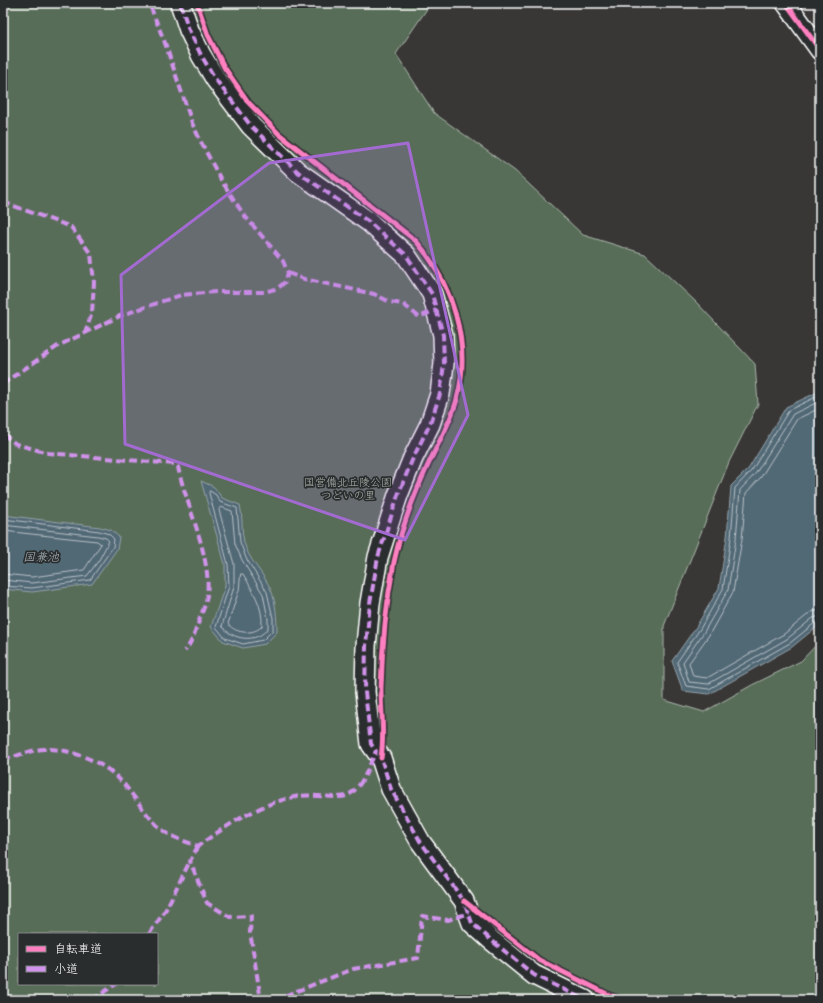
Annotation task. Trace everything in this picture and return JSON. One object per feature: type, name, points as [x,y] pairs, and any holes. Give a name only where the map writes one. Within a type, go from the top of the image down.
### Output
[{"type":"street","points":[[180,3],[189,30],[201,55],[216,80],[250,126],[298,172],[369,222],[406,255],[432,294],[443,335],[444,364],[440,394],[430,424],[413,458],[398,495],[378,557],[370,603],[366,646],[365,692],[371,744],[381,758],[391,789],[420,841],[464,901],[472,923],[534,975],[585,1000]]},
{"type":"street","points":[[786,3],[820,50]]},
{"type":"highlighted area","points":[[408,143],[468,415],[405,540],[125,444],[121,275],[269,163]]},
{"type":"green space","name":"国営備北丘陵公園 つどいの里","points":[[3,3],[431,3],[396,54],[434,113],[515,171],[583,235],[645,254],[696,302],[755,364],[758,404],[729,462],[664,626],[664,700],[704,712],[752,685],[801,661],[820,641],[820,1000],[3,1000]]},
{"type":"water","points":[[820,391],[820,624],[792,647],[709,694],[683,691],[672,661],[696,627],[719,588],[727,537],[731,486],[749,468],[786,407]]},
{"type":"water","points":[[201,481],[214,487],[222,498],[240,505],[243,537],[246,549],[252,561],[268,584],[273,595],[275,605],[277,632],[265,644],[243,648],[223,641],[211,627],[225,586],[225,564]]},
{"type":"water","name":"国兼池","points":[[3,515],[100,527],[111,530],[119,537],[117,549],[92,584],[32,592],[3,589]]},
{"type":"marked path","points":[[3,385],[58,346],[122,315],[181,295],[215,292],[265,292],[278,288],[285,282],[288,273],[283,261],[244,215],[221,180],[202,144],[192,123],[165,43],[149,3]]},
{"type":"marked path","points":[[180,3],[189,30],[201,55],[216,80],[251,126],[298,172],[369,222],[406,255],[432,294],[443,335],[444,364],[440,394],[430,424],[413,458],[398,495],[378,557],[370,603],[366,646],[365,692],[371,744],[381,758],[391,789],[420,841],[464,901],[472,923],[534,975],[585,1000]]},
{"type":"marked path","points":[[3,202],[71,227],[91,254],[94,282],[92,313],[85,333]]},
{"type":"marked path","points":[[288,273],[304,279],[374,294],[390,302],[403,304],[419,317],[436,310]]},
{"type":"marked path","points":[[3,434],[16,444],[48,453],[174,464],[178,467],[202,548],[208,580],[205,605],[190,644],[185,651]]},
{"type":"marked path","points":[[3,759],[33,751],[54,749],[75,754],[96,762],[114,774],[121,781],[155,823],[164,831],[198,846],[246,815],[272,803],[300,796],[342,797],[352,793],[361,783],[376,751]]},
{"type":"marked path","points":[[198,846],[190,861],[207,903],[230,917],[251,916],[250,932],[261,1000]]},
{"type":"marked path","points":[[150,933],[165,911],[190,861]]},
{"type":"marked path","points":[[274,1000],[353,969],[418,958],[422,916],[448,920],[469,913]]},
{"type":"marked path","points":[[92,1000],[114,985]]},
{"type":"cycle path","points":[[197,3],[208,35],[224,67],[248,102],[279,134],[416,241],[440,276],[456,315],[462,357],[461,378],[457,399],[448,424],[423,476],[408,512],[400,537],[391,578],[382,657],[381,689],[383,740],[381,758]]},
{"type":"cycle path","points":[[786,3],[820,50]]},
{"type":"cycle path","points":[[464,901],[539,960],[611,996],[624,1000]]}]
